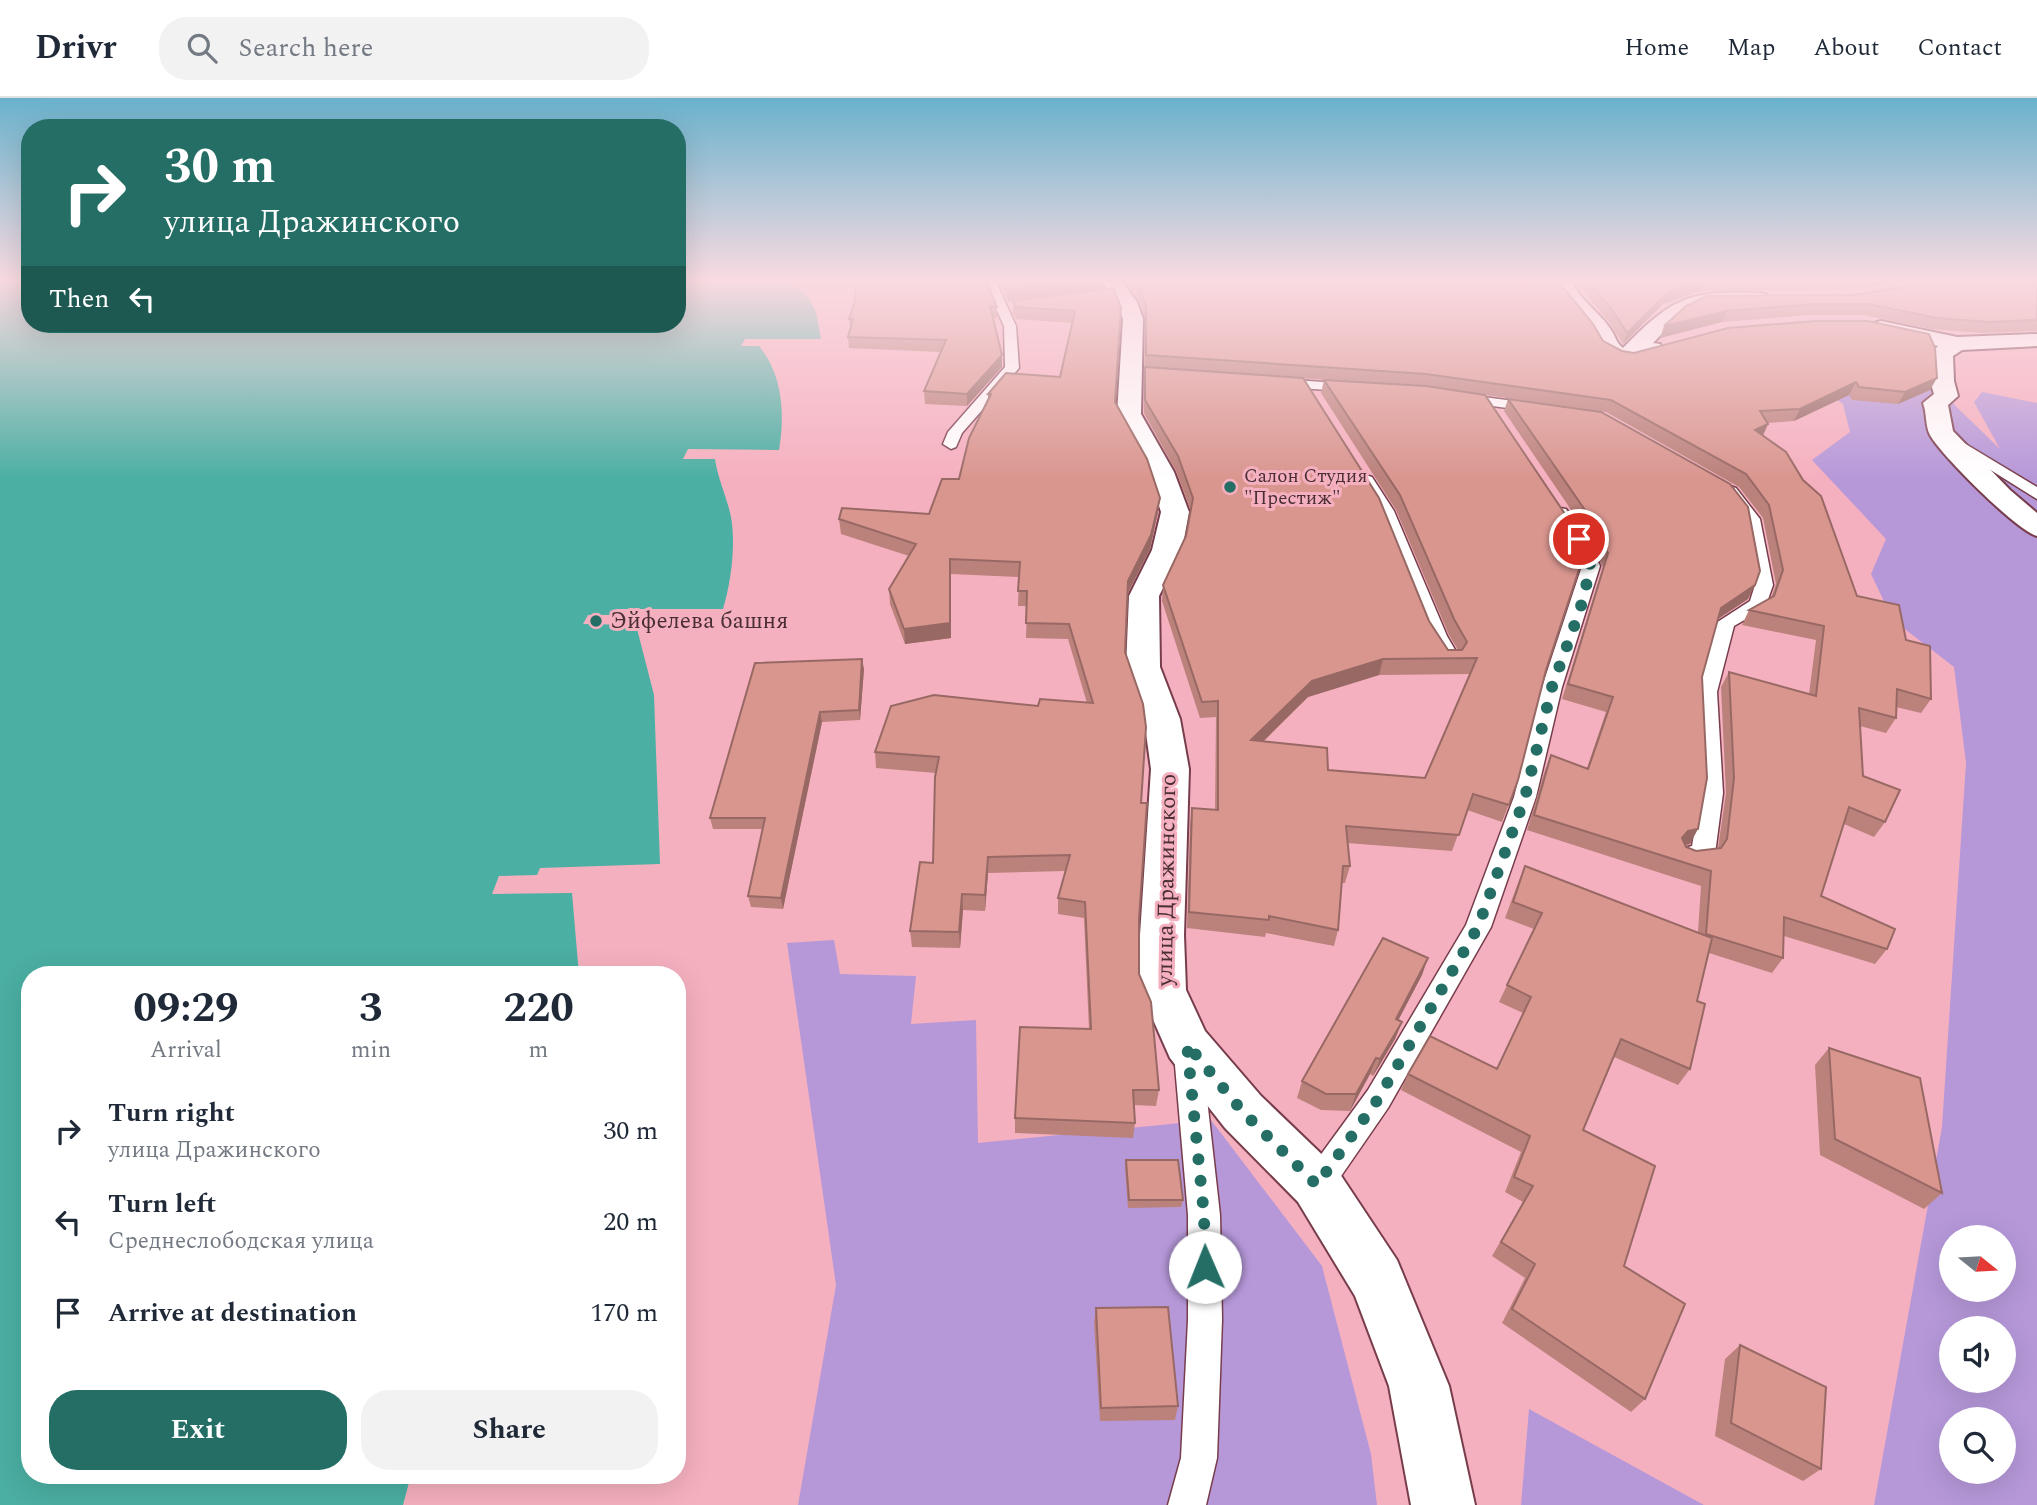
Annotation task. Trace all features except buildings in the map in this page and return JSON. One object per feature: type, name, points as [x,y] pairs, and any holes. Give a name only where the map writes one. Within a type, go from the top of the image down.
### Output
[{"type":"street","name":"улица Дражинского","points":[[1137,348],[1141,374],[1129,414],[1161,472],[1175,512],[1167,550],[1144,596],[1143,667],[1162,719],[1170,769],[1162,935],[1163,990],[1187,1044],[1243,1112],[1317,1185],[1377,1280],[1419,1386],[1443,1505]]},
{"type":"street","points":[[1609,348],[1617,354],[1629,355],[1660,348]]},
{"type":"street","points":[[1629,355],[1636,348]]},
{"type":"street","points":[[1951,348],[1942,353],[1942,381],[1946,396],[1935,403],[1941,433],[2000,496],[2037,527]]},
{"type":"lane","points":[[951,444],[955,432],[1012,368],[1011,348]]},
{"type":"lane","points":[[1266,383],[1371,390]]},
{"type":"lane","points":[[1307,386],[1318,406]]},
{"type":"lane","points":[[1448,396],[1494,412],[1556,410]]},
{"type":"lane","points":[[1941,433],[2037,494]]},
{"type":"lane","points":[[1356,465],[1386,511],[1437,636],[1450,659]]},
{"type":"lane","points":[[1688,855],[1703,854],[1712,793],[1707,692],[1725,622],[1758,604],[1764,585],[1752,519],[1732,492],[1715,482]]},
{"type":"lane","points":[[1317,1185],[1378,1099],[1478,927],[1525,797],[1552,687],[1580,610],[1591,566],[1579,539],[1549,496]]},
{"type":"lane","points":[[1187,1044],[1204,1215],[1205,1320],[1199,1458],[1187,1505]]},
{"type":"shaded area","points":[[0,348],[760,348],[773,370],[780,396],[782,423],[779,450],[688,449],[683,459],[715,459],[729,510],[733,552],[723,609],[617,609],[614,615],[588,615],[583,624],[636,625],[654,695],[660,864],[540,868],[537,875],[499,876],[492,894],[572,893],[578,966],[21,966],[21,1484],[409,1484],[403,1505],[0,1505]]},
{"type":"shaded area","points":[[1779,361],[1934,385],[2000,449],[1974,402],[1982,392],[2037,403],[2037,1505],[1874,1505],[1942,1127],[1966,763],[1954,667],[1893,620],[1871,574],[1886,539],[1812,460],[1850,432],[1843,404]]},
{"type":"shaded area","points":[[834,940],[840,974],[916,976],[911,1024],[976,1020],[978,1143],[1211,1120],[1322,1266],[1371,1454],[1377,1505],[798,1505],[836,1285],[787,943]]},
{"type":"shaded area","points":[[1529,1409],[1704,1505],[1521,1505]]},
{"type":"place","name":"Салон Студия \"Престиж\"","points":[[1230,487]]},
{"type":"place","name":"Эйфелева башня","points":[[596,621]]},
{"type":"route","points":[[1205,1267],[1204,1215],[1187,1044],[1243,1112],[1317,1185],[1378,1099],[1478,927],[1525,797],[1552,687],[1580,610],[1591,566],[1579,539]]}]
